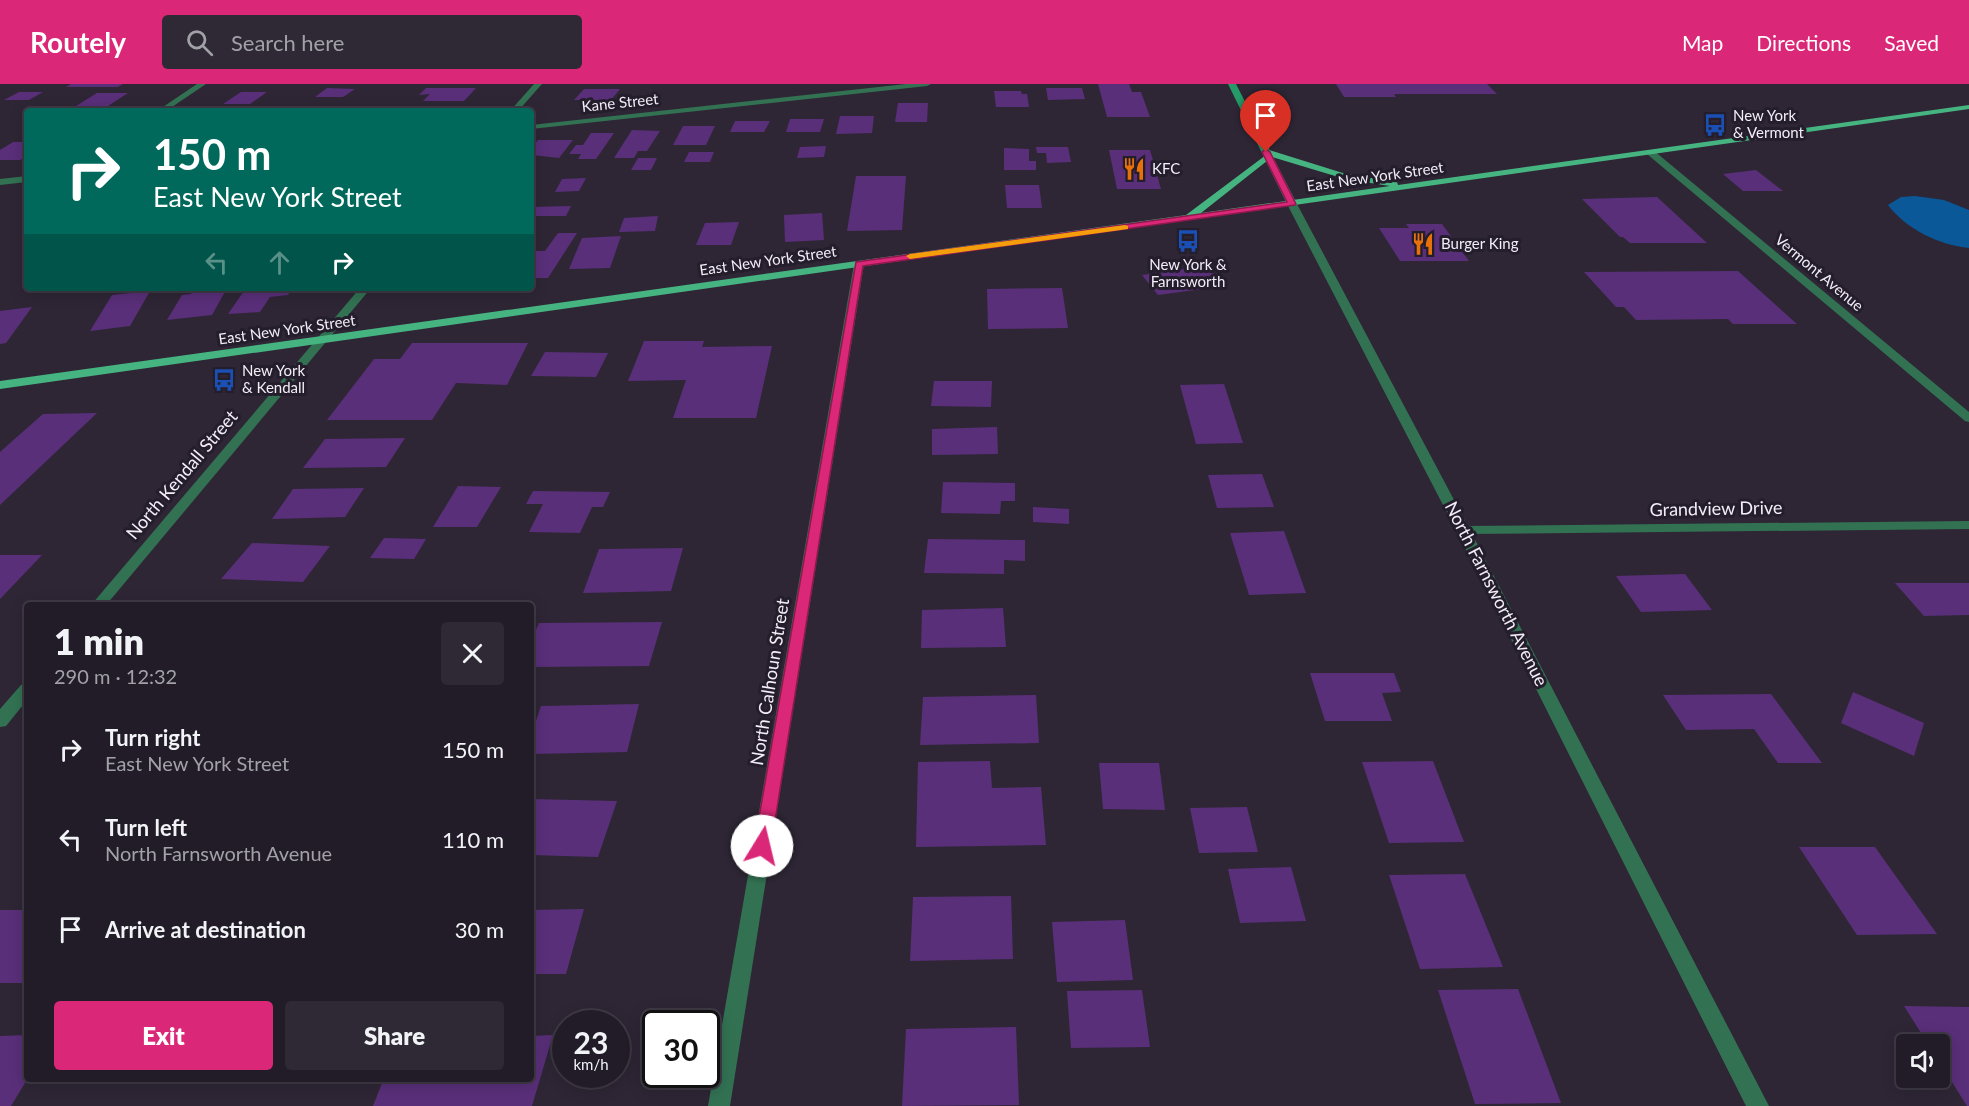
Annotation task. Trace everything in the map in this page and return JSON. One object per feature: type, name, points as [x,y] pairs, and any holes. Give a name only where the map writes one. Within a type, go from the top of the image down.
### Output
[{"type":"main road","name":"North Farnsworth Avenue","points":[[1232,84],[1292,204]]},
{"type":"main road","name":"East New York Street","points":[[0,385],[1969,107]]},
{"type":"main road","points":[[1188,218],[1267,155],[1345,176],[1408,187]]},
{"type":"street","points":[[166,108],[202,84]]},
{"type":"street","points":[[517,108],[538,84]]},
{"type":"street","name":"Kane Street","points":[[534,127],[881,86],[927,84]]},
{"type":"street","name":"Vermont Avenue","points":[[1650,152],[1969,418]]},
{"type":"street","points":[[0,182],[24,179]]},
{"type":"street","name":"North Farnsworth Avenue","points":[[1292,204],[1463,530],[1758,1106]]},
{"type":"street","name":"North Calhoun Street","points":[[719,1106],[859,264]]},
{"type":"street","name":"North Kendall Street","points":[[101,602],[363,291]]},
{"type":"street","name":"Grandview Drive","points":[[1463,530],[1969,525]]},
{"type":"street","points":[[0,721],[24,693]]},
{"type":"water","points":[[1915,196],[1944,200],[1969,210],[1969,248],[1946,243],[1924,234],[1895,214],[1888,205],[1901,197]]},
{"type":"building","points":[[71,84],[123,84],[118,87],[66,87]]},
{"type":"building","points":[[1098,84],[1129,84],[1132,92],[1141,92],[1150,117],[1107,117]]},
{"type":"building","points":[[1336,84],[1487,84],[1497,94],[1394,94],[1396,97],[1344,97]]},
{"type":"building","points":[[327,88],[355,89],[343,97],[315,97]]},
{"type":"building","points":[[426,88],[476,88],[464,101],[423,101],[430,94],[419,95]]},
{"type":"building","points":[[1046,88],[1082,88],[1085,99],[1048,100]]},
{"type":"building","points":[[584,89],[620,89],[611,100],[574,100]]},
{"type":"building","points":[[994,91],[1021,91],[1022,94],[1027,94],[1029,107],[996,107]]},
{"type":"building","points":[[19,92],[43,92],[29,100],[4,100]]},
{"type":"building","points":[[241,92],[267,92],[250,104],[223,104]]},
{"type":"building","points":[[97,93],[128,93],[108,106],[76,106]]},
{"type":"building","points":[[898,103],[928,103],[927,122],[895,122]]},
{"type":"building","points":[[389,107],[453,108],[388,108]]},
{"type":"building","points":[[840,116],[874,116],[872,133],[836,134]]},
{"type":"building","points":[[790,119],[824,119],[820,132],[786,132]]},
{"type":"building","points":[[735,121],[770,121],[764,132],[730,132]]},
{"type":"building","points":[[683,126],[715,126],[706,145],[673,145]]},
{"type":"building","points":[[632,130],[660,131],[647,151],[638,151],[634,158],[614,158]]},
{"type":"building","points":[[591,133],[614,133],[596,159],[578,159],[581,154],[569,154],[576,145],[583,145]]},
{"type":"building","points":[[538,140],[573,140],[559,158],[534,155],[536,150],[534,145]]},
{"type":"building","points":[[13,142],[24,142],[24,158],[20,160],[0,160],[0,150]]},
{"type":"building","points":[[826,146],[824,157],[797,158],[800,147]]},
{"type":"building","points":[[1036,147],[1068,147],[1071,162],[1047,163],[1046,153],[1037,153]]},
{"type":"building","points":[[1004,148],[1029,149],[1029,161],[1036,161],[1036,170],[1004,170]]},
{"type":"building","name":"KFC","points":[[1109,150],[1150,150],[1161,189],[1117,189]]},
{"type":"building","points":[[689,152],[714,152],[710,162],[684,162]]},
{"type":"building","points":[[638,158],[657,158],[651,170],[631,170]]},
{"type":"building","points":[[1756,170],[1783,191],[1743,191],[1723,174]]},
{"type":"building","points":[[856,176],[906,176],[902,230],[847,231]]},
{"type":"building","points":[[586,178],[579,191],[555,192],[562,179]]},
{"type":"building","points":[[1005,185],[1039,185],[1042,208],[1007,208]]},
{"type":"building","points":[[1657,197],[1707,243],[1630,243],[1620,237],[1582,199]]},
{"type":"building","points":[[571,206],[566,216],[534,216],[534,207]]},
{"type":"building","points":[[822,213],[824,240],[785,242],[784,215]]},
{"type":"building","points":[[658,216],[655,231],[619,232],[624,218]]},
{"type":"building","points":[[739,222],[731,245],[696,245],[705,223]]},
{"type":"building","name":"Burger King","points":[[1406,224],[1442,224],[1469,261],[1400,261],[1379,228],[1409,228]]},
{"type":"building","points":[[558,233],[577,233],[548,278],[534,278],[534,251],[545,251]]},
{"type":"building","points":[[621,236],[610,268],[569,269],[582,238]]},
{"type":"building","points":[[1207,266],[1225,286],[1158,295],[1142,275]]},
{"type":"building","points":[[1738,271],[1797,324],[1733,324],[1728,319],[1636,320],[1624,307],[1616,307],[1584,272]]},
{"type":"building","points":[[1062,288],[1068,328],[988,329],[987,289]]},
{"type":"building","points":[[150,291],[130,326],[90,331],[112,295]]},
{"type":"building","points":[[193,291],[225,291],[212,315],[167,320],[182,295],[191,294]]},
{"type":"building","points":[[244,291],[290,291],[288,295],[270,297],[260,312],[228,314]]},
{"type":"building","points":[[32,307],[6,343],[0,344],[0,311]]},
{"type":"building","points":[[644,341],[704,341],[702,347],[772,346],[756,418],[673,418],[686,380],[628,381]]},
{"type":"building","points":[[412,343],[528,343],[507,385],[456,383],[432,420],[327,420],[374,359],[400,359]]},
{"type":"building","points":[[545,352],[608,353],[596,377],[531,376]]},
{"type":"building","points":[[934,381],[992,381],[991,407],[931,406]]},
{"type":"building","points":[[1224,384],[1243,443],[1196,444],[1180,385]]},
{"type":"building","points":[[97,413],[0,505],[0,452],[43,414]]},
{"type":"building","points":[[997,427],[998,454],[932,455],[932,429]]},
{"type":"building","points":[[405,438],[386,467],[303,468],[325,439]]},
{"type":"building","points":[[1262,474],[1274,507],[1217,508],[1208,475]]},
{"type":"building","points":[[943,482],[1015,483],[1015,501],[1001,501],[1000,514],[941,513]]},
{"type":"building","points":[[458,486],[501,487],[477,527],[433,527]]},
{"type":"building","points":[[364,488],[345,517],[272,519],[293,489]]},
{"type":"building","points":[[533,491],[610,492],[603,507],[592,507],[580,533],[529,532],[543,504],[526,504]]},
{"type":"building","points":[[1033,507],[1069,509],[1069,524],[1033,522]]},
{"type":"building","points":[[1284,531],[1306,593],[1249,595],[1230,533]]},
{"type":"building","points":[[384,538],[426,539],[414,559],[370,558]]},
{"type":"building","points":[[928,539],[1025,540],[1025,561],[1004,560],[1004,574],[924,573]]},
{"type":"building","points":[[252,543],[330,546],[303,582],[221,579]]},
{"type":"building","points":[[683,548],[671,591],[583,593],[599,549]]},
{"type":"building","points":[[0,555],[42,555],[0,599]]},
{"type":"building","points":[[1685,574],[1712,610],[1641,612],[1616,576]]},
{"type":"building","points":[[1895,583],[1969,583],[1969,615],[1924,616]]},
{"type":"building","points":[[1003,608],[1006,647],[921,648],[922,610]]},
{"type":"building","points":[[662,622],[649,666],[534,667],[534,634],[539,623]]},
{"type":"building","points":[[1310,673],[1394,673],[1401,692],[1382,693],[1392,721],[1325,721]]},
{"type":"building","points":[[1853,692],[1924,723],[1914,756],[1841,723]]},
{"type":"building","points":[[1771,694],[1822,763],[1778,763],[1754,729],[1686,730],[1663,695]]},
{"type":"building","points":[[1036,695],[1039,743],[920,745],[923,697]]},
{"type":"building","points":[[639,704],[627,752],[534,754],[534,727],[541,706]]},
{"type":"building","points":[[990,761],[992,788],[1041,787],[1046,845],[916,847],[918,762]]},
{"type":"building","points":[[1433,761],[1464,842],[1389,843],[1362,762]]},
{"type":"building","points":[[1099,763],[1159,763],[1165,810],[1103,809]]},
{"type":"building","points":[[534,799],[617,801],[598,857],[534,855]]},
{"type":"building","points":[[1247,807],[1258,852],[1199,853],[1190,808]]},
{"type":"building","points":[[1799,847],[1875,847],[1937,934],[1857,935]]},
{"type":"building","points":[[1291,867],[1306,921],[1240,923],[1228,869]]},
{"type":"building","points":[[1465,874],[1503,967],[1420,969],[1389,875]]},
{"type":"building","points":[[1011,896],[1013,959],[910,961],[913,897]]},
{"type":"building","points":[[584,909],[566,974],[534,974],[534,910]]},
{"type":"building","points":[[0,910],[24,910],[24,983],[0,983]]},
{"type":"building","points":[[1125,920],[1133,980],[1057,982],[1052,922]]},
{"type":"building","points":[[1518,989],[1561,1103],[1475,1104],[1438,990]]},
{"type":"building","points":[[1142,990],[1150,1047],[1071,1048],[1067,991]]},
{"type":"building","points":[[1904,1006],[1969,1007],[1969,1106],[1950,1079],[1950,1034],[1922,1034]]},
{"type":"building","points":[[1016,1027],[1019,1105],[902,1106],[906,1029]]},
{"type":"building","points":[[24,1035],[26,1082],[11,1106],[0,1106],[0,1036]]},
{"type":"building","points":[[552,1035],[532,1106],[373,1106],[382,1082],[534,1082],[534,1036]]},
{"type":"slow traffic","points":[[910,256],[1125,228]]},
{"type":"place","name":"New York & Vermont","points":[[1715,125]]},
{"type":"place","name":"KFC","points":[[1134,169]]},
{"type":"place","name":"New York & Farnsworth","points":[[1188,241]]},
{"type":"place","name":"Burger King","points":[[1423,244]]},
{"type":"place","name":"New York & Kendall","points":[[224,380]]},
{"type":"route","points":[[762,846],[859,264],[1292,204],[1266,152]]}]
